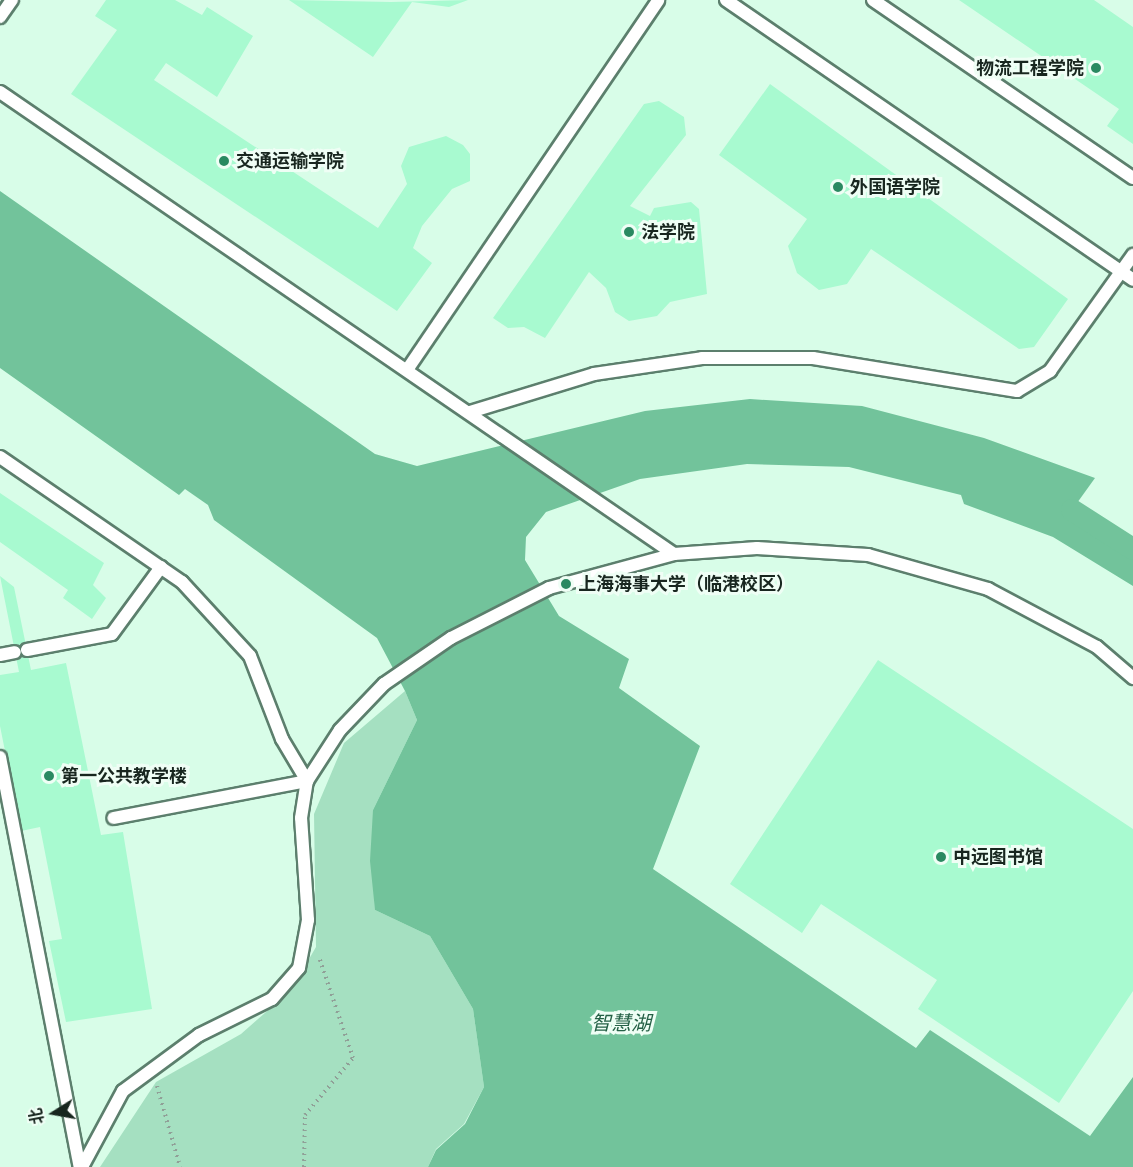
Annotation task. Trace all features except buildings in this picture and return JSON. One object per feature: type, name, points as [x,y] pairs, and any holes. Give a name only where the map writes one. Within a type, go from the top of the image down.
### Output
[{"type":"lane","points":[[0,17],[12,0]]},
{"type":"lane","points":[[407,370],[658,0]]},
{"type":"lane","points":[[726,0],[1133,280]]},
{"type":"lane","points":[[873,0],[1133,178]]},
{"type":"lane","points":[[0,92],[674,554]]},
{"type":"lane","points":[[470,412],[594,374],[702,358],[813,358],[1017,391],[1050,371],[1133,255]]},
{"type":"lane","points":[[0,457],[182,582],[250,656],[282,739],[307,782]]},
{"type":"lane","points":[[81,1167],[123,1090],[151,1065],[272,999],[298,968],[304,937],[301,818],[307,782],[340,730],[384,684],[451,638],[549,588],[674,554],[757,548],[868,555],[988,589],[1097,647],[1133,678]]},
{"type":"lane","points":[[0,655],[112,634],[161,567]]},
{"type":"lane","points":[[0,757],[81,1167]]},
{"type":"lane","points":[[113,818],[307,782]]},
{"type":"path","points":[[304,937],[316,947],[353,1058],[305,1115],[304,1167]]},
{"type":"path","points":[[151,1065],[180,1167]]},
{"type":"shaded area","name":"上海海事大学（临港校区）","points":[[0,0],[1133,0],[1133,1167],[0,1167]]},
{"type":"shaded area","points":[[405,691],[417,720],[373,810],[375,910],[430,936],[473,1009],[484,1087],[464,1124],[436,1149],[428,1167],[100,1167],[156,1082],[241,1034],[291,990],[316,947],[314,814],[344,743]]},
{"type":"water","name":"智慧湖","points":[[0,191],[375,454],[417,466],[645,411],[750,399],[862,406],[984,438],[1095,478],[1072,510],[1133,549],[1133,586],[1053,537],[964,504],[961,495],[849,467],[747,464],[640,479],[546,512],[526,537],[525,560],[559,616],[629,659],[619,688],[700,746],[653,869],[916,1048],[930,1030],[1090,1136],[1133,1077],[1133,1167],[428,1167],[436,1150],[465,1124],[484,1087],[473,1009],[430,936],[375,910],[370,861],[373,810],[417,720],[405,691],[377,638],[214,520],[208,505],[185,489],[179,495],[0,368]]},
{"type":"waterway","points":[[1072,510],[1133,549]]},
{"type":"place","name":"物流工程学院","points":[[1096,68]]},
{"type":"place","name":"交通运输学院","points":[[224,161]]},
{"type":"place","name":"外国语学院","points":[[838,187]]},
{"type":"place","name":"法学院","points":[[629,232]]},
{"type":"place","name":"上海海事大学（临港校区）","points":[[566,584]]},
{"type":"place","name":"第一公共教学楼","points":[[49,776]]},
{"type":"place","name":"中远图书馆","points":[[941,857]]}]
